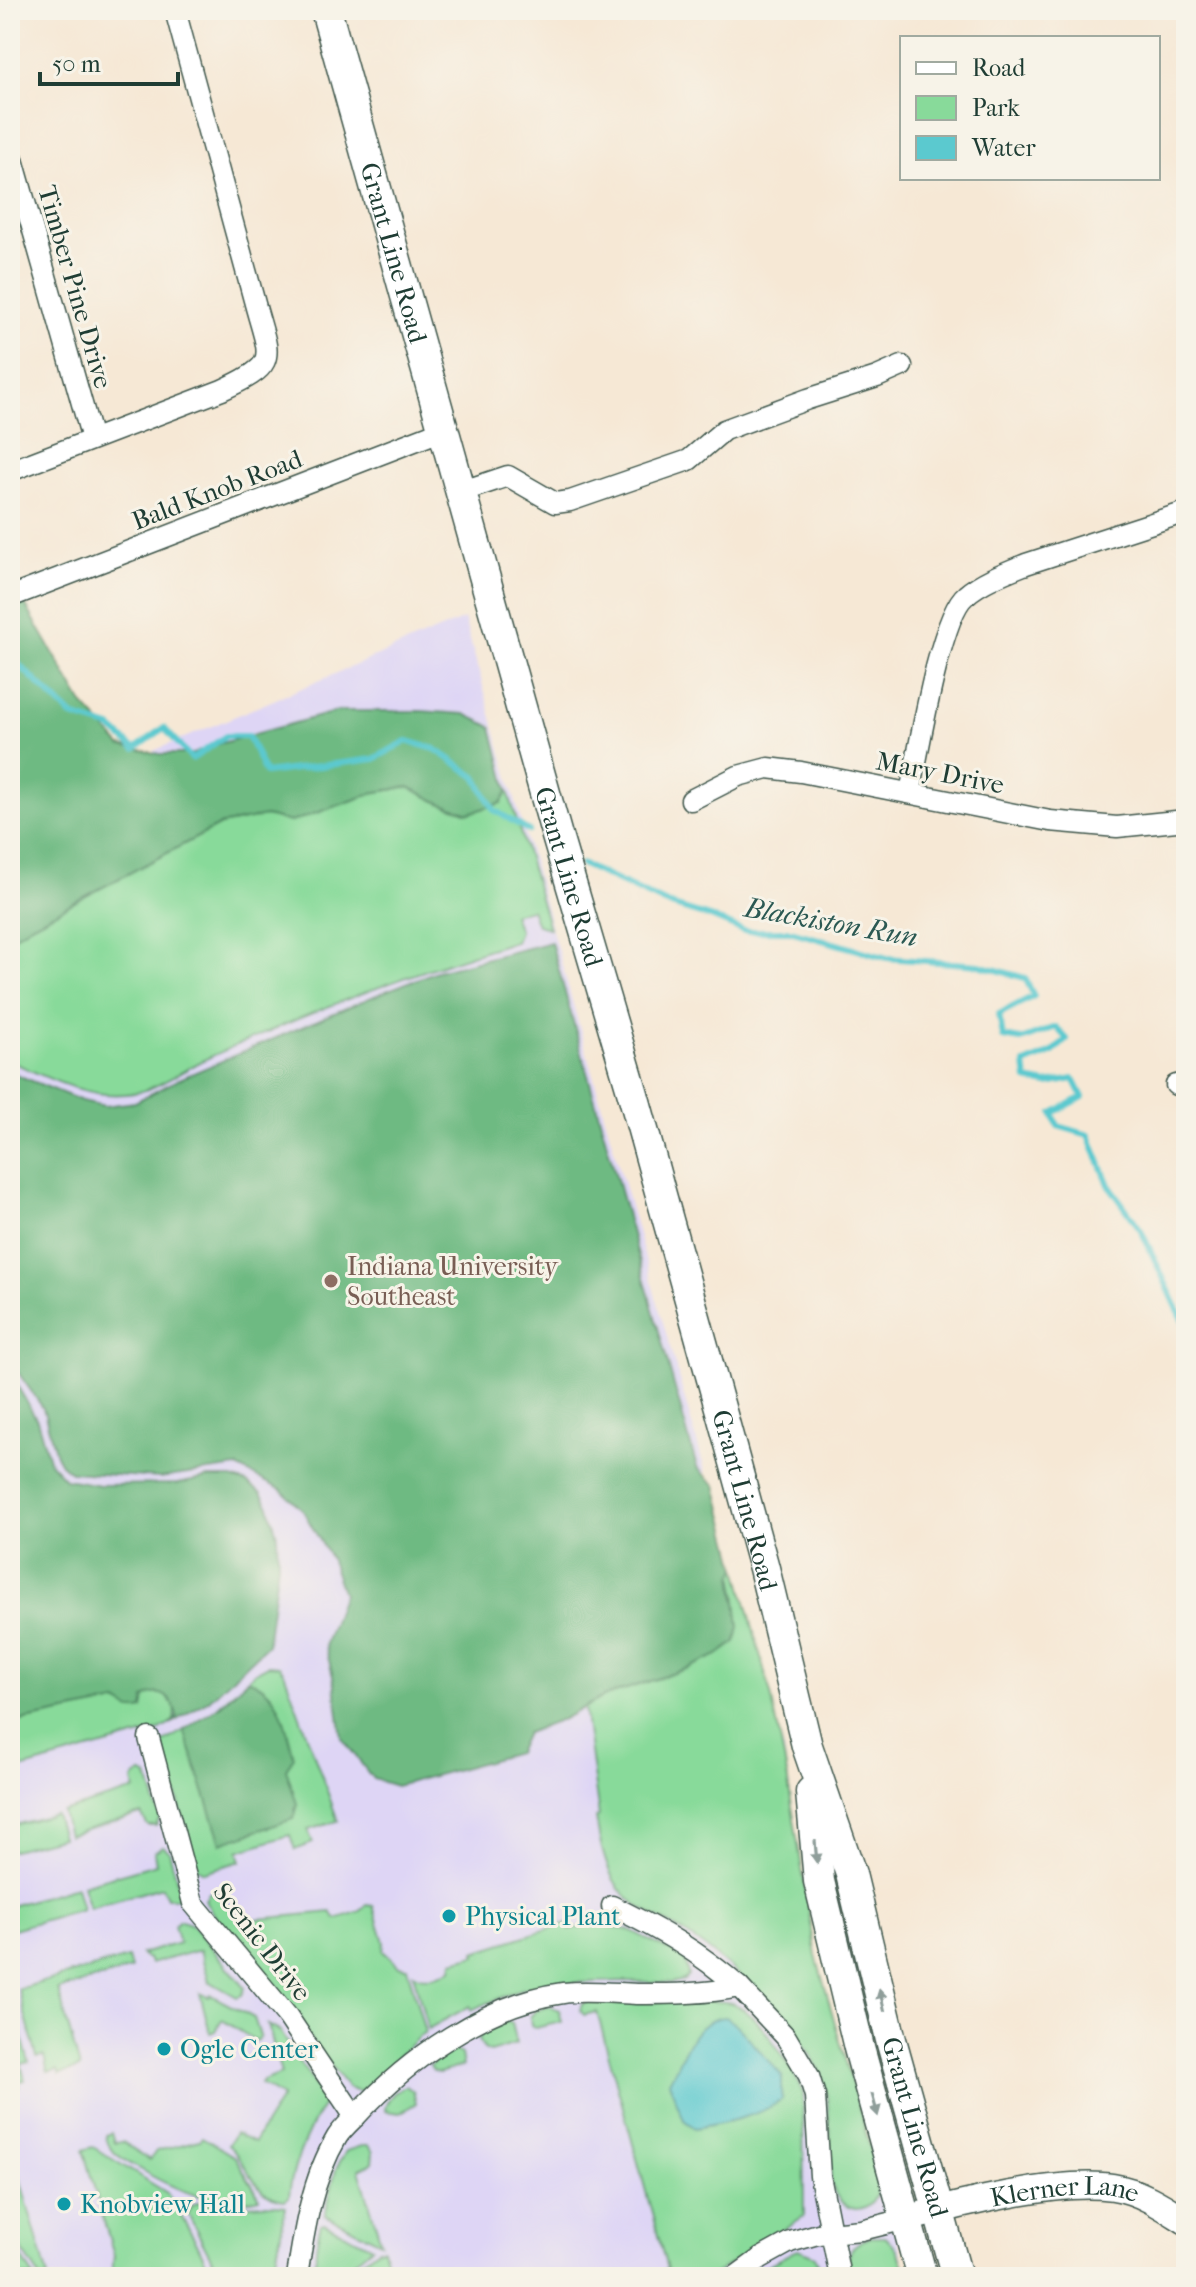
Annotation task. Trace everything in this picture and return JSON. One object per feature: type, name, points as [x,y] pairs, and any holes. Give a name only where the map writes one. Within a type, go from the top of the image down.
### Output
[{"type":"main road","name":"Grant Line Road","points":[[326,10],[719,1404],[764,1568],[807,1746],[851,1874],[891,2040],[957,2277]]},
{"type":"main road","name":"Grant Line Road","points":[[807,1746],[819,1881],[859,2048],[922,2277]]},
{"type":"street","points":[[10,471],[252,377],[267,360],[254,300],[175,10]]},
{"type":"street","name":"Timber Pine Drive","points":[[10,149],[92,439]]},
{"type":"street","points":[[460,492],[508,476],[555,503],[570,501],[689,460],[724,430],[902,366]]},
{"type":"street","name":"Bald Knob Road","points":[[10,597],[443,430]]},
{"type":"street","points":[[910,793],[945,631],[964,595],[1007,571],[1186,512]]},
{"type":"street","name":"Mary Drive","points":[[691,800],[738,776],[768,768],[1050,821],[1117,827],[1186,820]]},
{"type":"street","name":"Scenic Drive","points":[[149,1738],[193,1903],[288,2017],[355,2117]]},
{"type":"street","points":[[612,1906],[680,1941],[739,1987],[786,2037],[809,2076],[815,2096],[820,2176],[840,2277]]},
{"type":"street","points":[[297,2277],[308,2213],[337,2135],[406,2067],[451,2037],[494,2014],[564,1993],[674,1993],[739,1987]]},
{"type":"street","name":"Klerner Lane","points":[[906,2219],[1054,2188],[1113,2187],[1137,2194],[1186,2221]]},
{"type":"street","points":[[735,2277],[790,2242],[906,2219]]},
{"type":"shaded area","name":"Indiana University Southeast","points":[[464,619],[784,1750],[816,1955],[908,2277],[10,2277],[10,812]]},
{"type":"green space","points":[[25,604],[82,703],[121,746],[160,754],[193,754],[338,711],[465,714],[492,727],[508,791],[501,803],[469,813],[409,787],[376,792],[291,822],[265,816],[220,825],[10,939],[10,609]]},
{"type":"green space","points":[[409,787],[469,813],[501,803],[508,791],[549,928],[537,925],[531,909],[513,914],[519,931],[515,941],[330,1006],[137,1092],[111,1094],[81,1090],[10,1061],[10,939],[220,825],[265,816],[291,822],[376,792]]},
{"type":"green space","points":[[551,942],[697,1468],[716,1485],[737,1568],[733,1575],[739,1626],[736,1642],[718,1655],[603,1697],[559,1721],[526,1733],[517,1753],[396,1786],[373,1779],[342,1738],[335,1685],[325,1644],[343,1594],[330,1558],[302,1509],[282,1490],[237,1467],[160,1478],[71,1472],[56,1455],[43,1408],[10,1361],[10,1072],[82,1101],[105,1106],[135,1102],[177,1080],[437,971]]},
{"type":"green space","points":[[10,1373],[37,1420],[50,1463],[65,1479],[100,1485],[177,1484],[208,1478],[232,1478],[247,1483],[261,1493],[269,1506],[277,1535],[278,1564],[267,1645],[209,1700],[169,1725],[177,1717],[170,1700],[162,1694],[145,1698],[143,1709],[139,1710],[129,1709],[117,1702],[10,1723]]},
{"type":"green space","points":[[737,1568],[771,1695],[785,1763],[816,1956],[879,2179],[872,2201],[858,2209],[849,2207],[835,2193],[831,2181],[829,2118],[824,2083],[802,2042],[764,2000],[722,1961],[629,1899],[611,1875],[599,1834],[584,1708],[603,1697],[718,1655],[737,1598],[733,1574]]},
{"type":"green space","points":[[268,1665],[279,1666],[284,1672],[338,1821],[308,1830],[313,1843],[295,1850],[290,1835],[238,1851],[241,1861],[204,1872],[197,1868],[162,1743],[205,1718],[255,1672]]},
{"type":"green space","points":[[248,1679],[269,1692],[281,1711],[294,1757],[286,1769],[297,1804],[293,1819],[221,1843],[184,1730],[221,1705]]},
{"type":"green space","points":[[160,1693],[175,1708],[174,1722],[160,1730],[10,1772],[10,1723],[117,1702],[126,1706],[143,1703],[149,1694]]},
{"type":"green space","points":[[141,1773],[148,1777],[160,1818],[156,1826],[148,1826],[141,1814],[68,1835],[62,1812],[135,1790],[133,1779]]},
{"type":"green space","points":[[55,1814],[62,1837],[10,1851],[10,1826]]},
{"type":"green space","points":[[163,1846],[169,1851],[180,1892],[178,1898],[167,1898],[162,1887],[89,1908],[82,1885],[156,1864],[154,1852]]},
{"type":"green space","points":[[76,1887],[82,1909],[10,1930],[10,1906]]},
{"type":"green space","points":[[209,1892],[217,1892],[239,1918],[248,1920],[331,1912],[336,1919],[361,1911],[366,1905],[373,1906],[384,1942],[383,1951],[399,1966],[407,1967],[425,2032],[361,2091],[348,2088],[211,1911],[205,1900]]},
{"type":"green space","points":[[179,1920],[191,1924],[238,1979],[245,1988],[242,1995],[237,1997],[209,1981],[200,1950],[150,1964],[141,1954],[179,1943],[174,1926]]},
{"type":"green space","points":[[567,1923],[570,1930],[598,1923],[632,1931],[685,1959],[688,1976],[672,1983],[543,1984],[522,1989],[471,2010],[470,2006],[428,2029],[413,1973],[422,1977],[438,1975],[452,1969],[453,1961],[476,1955],[475,1952]]},
{"type":"green space","points":[[128,1958],[131,1969],[58,1990],[80,2068],[60,2074],[58,2070],[48,2072],[44,2056],[37,2057],[18,1989]]},
{"type":"green space","points":[[200,1993],[211,1995],[254,2018],[260,2036],[256,2041],[222,2020],[216,2031],[210,2033]]},
{"type":"green space","points":[[10,1994],[29,2062],[21,2064],[25,2080],[18,2082],[19,2087],[10,2089]]},
{"type":"green space","points":[[709,2001],[734,2004],[754,2019],[783,2056],[803,2093],[804,2216],[710,2277],[659,2277],[657,2273],[667,2269],[597,2012],[584,2015],[580,2010],[582,2004],[587,2002]]},
{"type":"green space","points":[[550,2006],[559,2010],[562,2022],[535,2028],[531,2025],[530,2017],[535,2011]]},
{"type":"green space","points":[[503,2021],[511,2023],[516,2044],[490,2052],[484,2049],[479,2040],[482,2031]]},
{"type":"green space","points":[[268,2025],[280,2031],[325,2101],[303,2146],[292,2177],[289,2197],[285,2200],[265,2193],[228,2145],[235,2133],[254,2142],[282,2097],[261,2084],[281,2074]]},
{"type":"green space","points":[[452,2048],[461,2054],[463,2066],[439,2073],[433,2071],[430,2066],[442,2053]]},
{"type":"green space","points":[[406,2086],[413,2091],[416,2103],[400,2113],[385,2111],[392,2096]]},
{"type":"green space","points":[[112,2133],[115,2143],[123,2142],[150,2160],[156,2151],[202,2137],[235,2157],[260,2198],[227,2201],[179,2189],[116,2154],[109,2146],[106,2135]]},
{"type":"green space","points":[[368,2146],[373,2152],[372,2163],[359,2169],[381,2242],[325,2215],[336,2169],[346,2151]]},
{"type":"green space","points":[[93,2147],[167,2193],[213,2277],[108,2277],[114,2255],[83,2150]]},
{"type":"green space","points":[[13,2154],[48,2277],[40,2277],[10,2232],[10,2155]]},
{"type":"green space","points":[[197,2202],[222,2206],[286,2206],[274,2270],[270,2275],[221,2277],[188,2214]]},
{"type":"green space","points":[[321,2224],[372,2247],[334,2277],[319,2277],[317,2270],[317,2244]]},
{"type":"green space","points":[[871,2237],[885,2237],[890,2241],[907,2277],[849,2277],[850,2251]]},
{"type":"green space","points":[[10,2241],[13,2245],[34,2277],[10,2277]]},
{"type":"green space","points":[[383,2248],[391,2277],[342,2277],[378,2249]]},
{"type":"green space","points":[[798,2249],[815,2256],[824,2277],[746,2277]]},
{"type":"water","points":[[726,2017],[738,2026],[782,2076],[782,2100],[751,2115],[695,2128],[684,2120],[669,2082],[697,2032],[705,2024]]},
{"type":"waterway","name":"Blackiston Run","points":[[10,656],[72,716],[111,728],[135,749],[164,728],[192,759],[226,736],[248,736],[265,773],[374,759],[407,741],[435,749],[476,777],[494,810],[529,831]]},
{"type":"waterway","name":"Blackiston Run","points":[[581,864],[667,904],[744,931],[790,931],[887,958],[979,965],[1025,978],[1034,996],[999,1014],[1003,1037],[1021,1040],[1056,1027],[1067,1039],[1053,1052],[1025,1064],[1027,1080],[1047,1084],[1074,1079],[1083,1097],[1053,1113],[1058,1126],[1089,1135],[1109,1185],[1141,1230],[1186,1327]]},
{"type":"place","name":"Indiana University Southeast","points":[[331,1281]]},
{"type":"place","name":"Physical Plant","points":[[449,1916]]},
{"type":"place","name":"Ogle Center","points":[[164,2049]]},
{"type":"place","name":"Knobview Hall","points":[[64,2204]]}]
